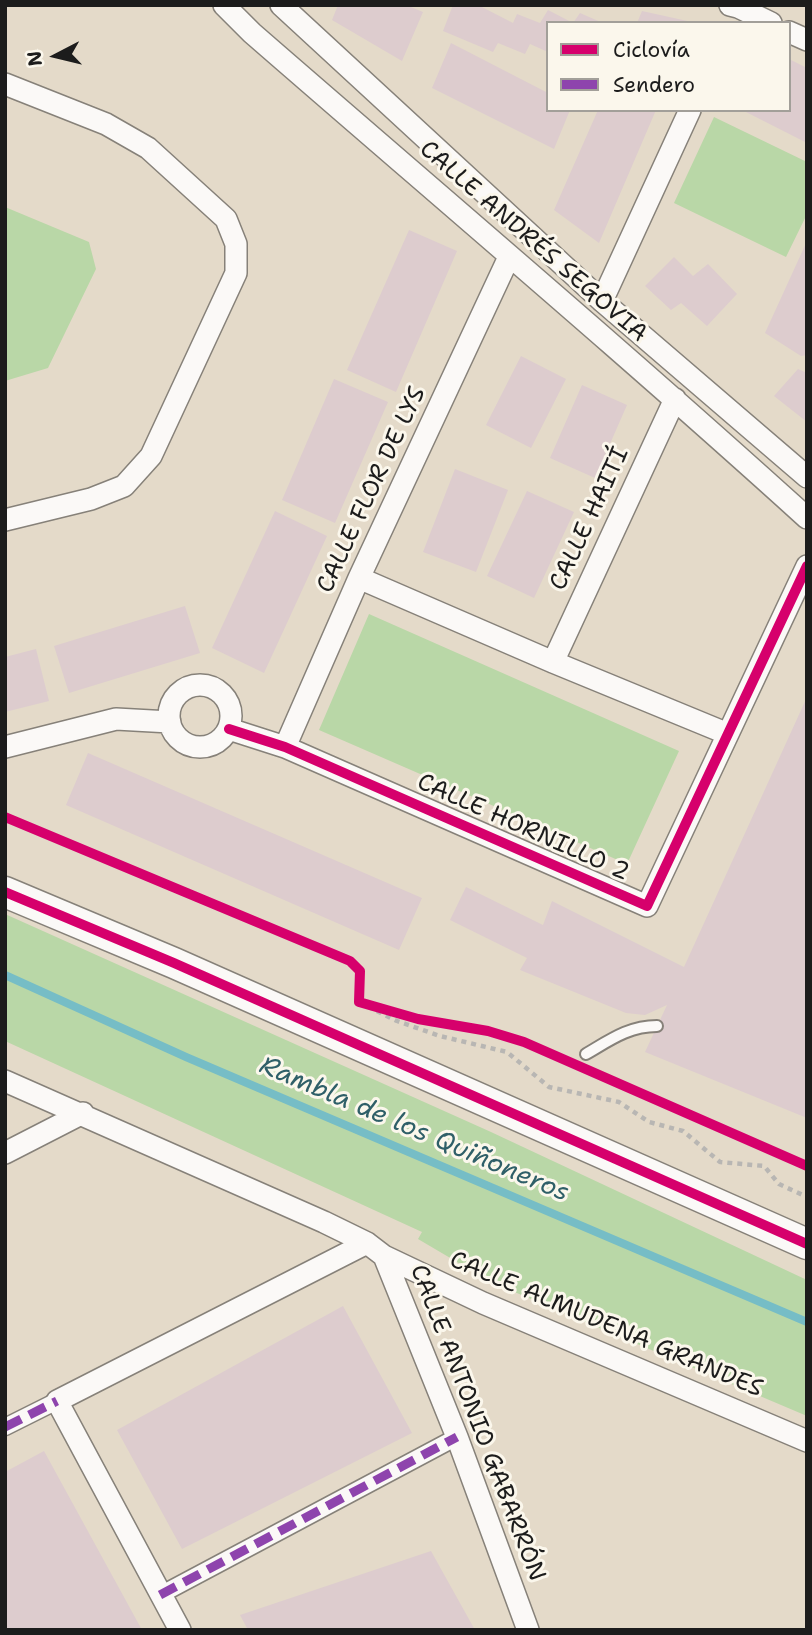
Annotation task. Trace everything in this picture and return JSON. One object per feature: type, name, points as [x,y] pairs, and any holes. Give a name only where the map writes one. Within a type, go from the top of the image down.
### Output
[{"type":"main road","points":[[5,892],[174,963],[807,1244]]},
{"type":"street","name":"CALLE ANDRÉS SEGOVIA","points":[[224,5],[252,33],[676,399],[807,518]]},
{"type":"street","name":"CALLE ANDRÉS SEGOVIA","points":[[281,5],[601,301],[807,477]]},
{"type":"street","points":[[733,12],[764,21]]},
{"type":"street","points":[[791,33],[807,40]]},
{"type":"street","points":[[5,85],[106,124],[148,148],[226,219],[236,244],[236,273],[151,456],[124,486],[91,499],[5,520]]},
{"type":"street","points":[[601,301],[689,112]]},
{"type":"street","name":"CALLE FLOR DE LYS","points":[[285,747],[359,578],[509,257]]},
{"type":"street","name":"CALLE HAITÍ","points":[[552,662],[676,399]]},
{"type":"street","name":"CALLE HORNILLO 2","points":[[229,729],[285,747],[647,905],[807,566]]},
{"type":"street","points":[[359,578],[727,734]]},
{"type":"street","points":[[199,685],[219,691],[231,708],[229,729],[216,744],[197,747],[179,739],[170,722],[169,711],[179,693],[189,687],[199,685]]},
{"type":"street","points":[[5,747],[116,719],[170,722]]},
{"type":"street","name":"CALLE ANTONIO GABARRÓN","points":[[5,1081],[83,1113],[367,1243],[384,1256],[457,1437],[528,1630]]},
{"type":"street","points":[[5,1153],[83,1113]]},
{"type":"street","points":[[5,1427],[367,1243]]},
{"type":"street","name":"CALLE ALMUDENA GRANDES","points":[[384,1256],[483,1303],[807,1441]]},
{"type":"street","points":[[57,1401],[180,1630]]},
{"type":"street","points":[[160,1595],[457,1437]]},
{"type":"lane","points":[[586,1054],[640,1026],[657,1026]]},
{"type":"path","points":[[359,997],[430,1021]]},
{"type":"path","points":[[359,997],[397,1021],[440,1036],[507,1052],[549,1087],[620,1101],[649,1122],[683,1131],[720,1162],[764,1166],[779,1184],[807,1197]]},
{"type":"green space","points":[[714,117],[807,162],[807,214],[786,257],[674,203]]},
{"type":"green space","points":[[5,207],[89,242],[96,269],[48,368],[5,381]]},
{"type":"green space","points":[[369,614],[679,751],[627,864],[319,730]]},
{"type":"green space","points":[[5,914],[491,1132],[807,1280],[807,1416],[491,1282],[418,1239],[422,1232],[5,1041]]},
{"type":"building","points":[[338,5],[406,5],[423,12],[402,61],[332,20]]},
{"type":"building","points":[[453,5],[478,5],[513,23],[517,14],[540,23],[548,10],[569,21],[546,21],[546,51],[530,44],[525,54],[498,43],[493,52],[443,31]]},
{"type":"building","points":[[642,11],[687,21],[638,21]]},
{"type":"building","points":[[580,13],[598,21],[574,21]]},
{"type":"building","points":[[451,43],[546,92],[546,112],[569,112],[554,149],[432,88]]},
{"type":"building","points":[[791,60],[807,68],[807,143],[746,112],[791,112]]},
{"type":"building","points":[[597,112],[655,112],[599,243],[554,210]]},
{"type":"building","points":[[409,230],[457,251],[396,392],[347,370]]},
{"type":"building","points":[[807,241],[807,355],[801,356],[765,333]]},
{"type":"building","points":[[674,257],[693,276],[708,264],[737,294],[707,326],[681,303],[671,310],[645,286]]},
{"type":"building","points":[[521,356],[566,379],[531,448],[486,425]]},
{"type":"building","points":[[798,369],[807,373],[807,422],[774,396]]},
{"type":"building","points":[[334,379],[388,402],[335,523],[282,500]]},
{"type":"building","points":[[582,385],[627,405],[595,478],[550,458]]},
{"type":"building","points":[[455,469],[508,490],[476,572],[423,552]]},
{"type":"building","points":[[527,491],[574,512],[534,598],[487,576]]},
{"type":"building","points":[[275,511],[327,536],[264,673],[212,648]]},
{"type":"building","points":[[185,606],[200,653],[69,693],[54,646]]},
{"type":"building","points":[[36,649],[49,701],[5,712],[5,657]]},
{"type":"building","points":[[807,697],[807,1118],[645,1052],[667,1005],[645,1015],[626,1013],[520,970],[527,958],[450,920],[466,887],[543,925],[552,901],[684,967]]},
{"type":"building","points":[[88,753],[422,898],[399,950],[66,805]]},
{"type":"building","points":[[343,1306],[412,1433],[182,1549],[117,1430]]},
{"type":"building","points":[[44,1451],[142,1630],[5,1630],[5,1472]]},
{"type":"building","points":[[431,1551],[475,1630],[248,1630],[240,1615]]},
{"type":"waterway","name":"Rambla de los Quiñoneros","points":[[5,975],[186,1057],[807,1322]]},
{"type":"marked path","points":[[5,1427],[57,1401]]},
{"type":"marked path","points":[[160,1595],[457,1437]]},
{"type":"cycle path","points":[[229,729],[285,747],[647,906],[807,566]]},
{"type":"cycle path","points":[[5,817],[350,961],[360,971],[359,1002],[418,1019],[488,1031],[524,1042],[807,1166]]},
{"type":"cycle path","points":[[5,892],[174,963],[807,1244]]}]
